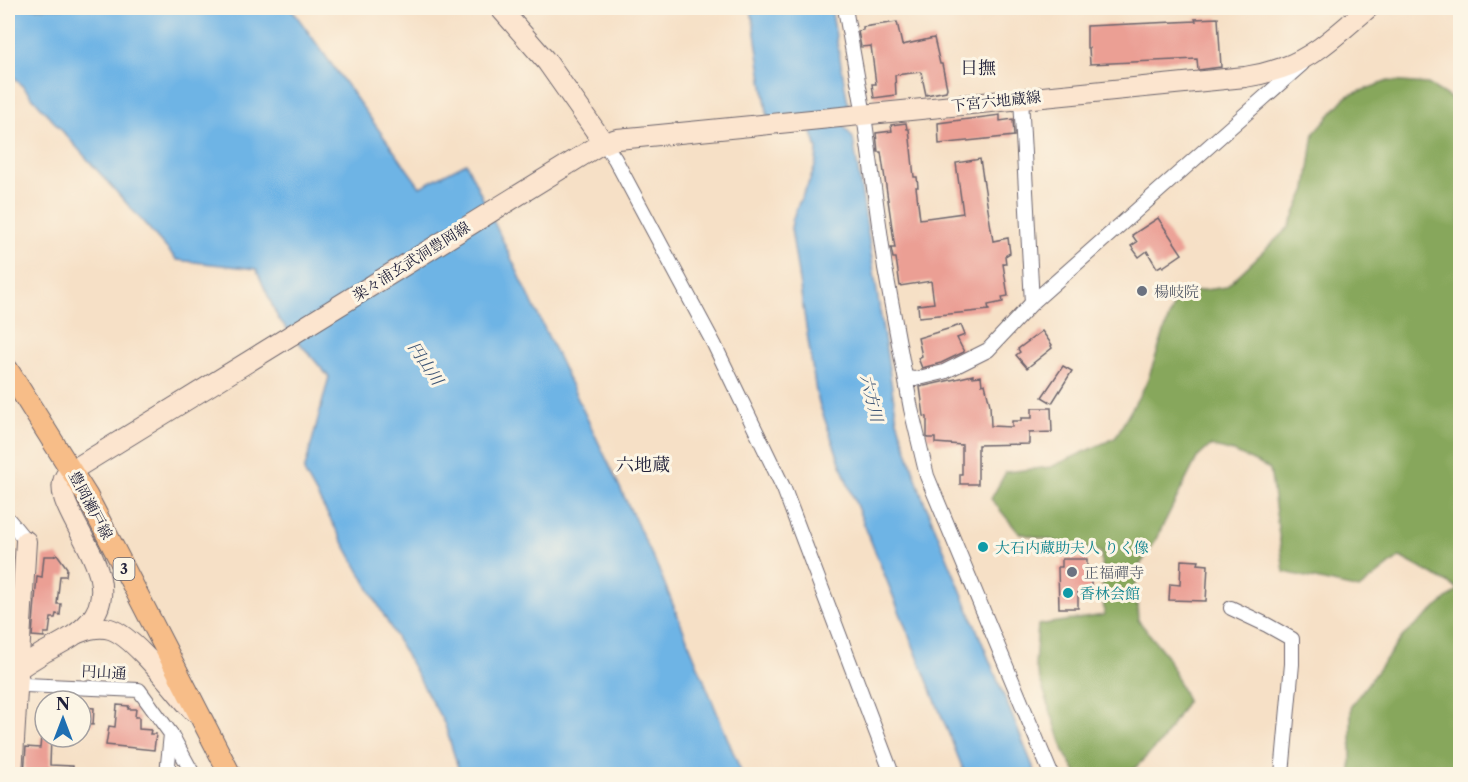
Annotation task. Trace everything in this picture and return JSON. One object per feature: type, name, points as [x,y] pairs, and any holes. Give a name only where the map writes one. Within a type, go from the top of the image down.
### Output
[{"type":"main road","points":[[500,8],[547,62],[598,146]]},
{"type":"main road","name":"下宮六地蔵線","points":[[598,146],[631,138],[1245,77],[1283,68],[1311,53],[1368,8]]},
{"type":"main road","name":"楽々浦玄武洞豊岡線","points":[[79,466],[598,146]]},
{"type":"main road","name":"豊岡瀬戸線","points":[[8,370],[79,466],[230,774]]},
{"type":"main road","points":[[78,633],[94,615],[100,599],[101,583],[97,566],[63,492],[63,480],[79,466]]},
{"type":"main road","points":[[12,774],[26,541]]},
{"type":"main road","points":[[18,669],[78,633],[107,628],[125,637],[202,720]]},
{"type":"street","points":[[845,8],[859,116],[885,268],[911,409],[927,476],[1052,774]]},
{"type":"street","points":[[906,378],[915,379],[944,372],[988,350],[1032,303],[1303,64],[1311,53]]},
{"type":"street","points":[[1021,98],[1032,303]]},
{"type":"street","points":[[598,146],[615,159],[714,344],[784,489],[892,774]]},
{"type":"street","points":[[8,519],[26,541]]},
{"type":"street","points":[[1231,608],[1292,639],[1292,664],[1282,774]]},
{"type":"street","name":"円山通","points":[[18,669],[25,685],[139,690],[171,734]]},
{"type":"street","points":[[166,774],[171,734]]},
{"type":"street","points":[[171,734],[193,774]]},
{"type":"green space","points":[[1388,81],[1428,84],[1460,104],[1460,774],[1351,774],[1351,706],[1403,636],[1459,589],[1400,557],[1359,589],[1284,572],[1270,469],[1234,452],[1210,446],[1197,458],[1152,547],[1135,572],[1138,620],[1167,656],[1187,701],[1162,741],[1129,774],[1077,774],[1065,754],[1035,665],[1038,625],[1104,615],[1101,552],[1019,533],[991,499],[1006,472],[1051,467],[1115,438],[1147,382],[1177,294],[1226,287],[1289,227],[1306,189],[1314,133],[1347,96]]},
{"type":"water","name":"円山川","points":[[8,8],[291,8],[420,187],[466,163],[659,570],[742,774],[460,774],[445,725],[304,472],[329,377],[278,318],[256,269],[177,260],[8,70]]},
{"type":"water","name":"六方川","points":[[751,8],[831,8],[849,109],[841,123],[853,138],[897,420],[922,496],[1036,774],[965,774],[847,482],[816,392],[791,228],[796,209],[810,181],[817,150],[810,127],[768,118]]},
{"type":"building","points":[[1218,18],[1221,67],[1198,70],[1197,59],[1090,64],[1087,26]]},
{"type":"building","points":[[897,22],[902,45],[934,38],[940,64],[942,64],[946,91],[926,95],[921,72],[895,75],[896,95],[874,98],[872,84],[876,84],[871,46],[861,47],[858,31],[863,30],[863,27]]},
{"type":"building","points":[[1000,115],[1000,121],[1013,119],[1014,136],[939,144],[938,123]]},
{"type":"building","points":[[906,123],[909,129],[914,177],[917,177],[920,219],[963,213],[956,163],[980,159],[993,241],[1008,238],[1010,253],[1005,256],[1006,264],[1003,264],[1008,296],[1002,297],[1003,302],[988,305],[989,310],[919,317],[918,305],[934,303],[931,281],[900,286],[896,258],[893,258],[891,248],[895,248],[881,152],[878,152],[876,133],[892,131],[891,125]]},
{"type":"building","points":[[1158,218],[1182,254],[1163,267],[1162,265],[1157,268],[1147,251],[1139,257],[1131,246],[1137,242],[1132,235]]},
{"type":"building","points":[[961,325],[965,335],[957,338],[964,352],[941,363],[922,368],[918,358],[922,356],[918,338]]},
{"type":"building","points":[[1042,331],[1052,348],[1027,368],[1016,355],[1020,352],[1018,349]]},
{"type":"building","points":[[1063,366],[1072,371],[1052,403],[1042,397]]},
{"type":"building","points":[[973,375],[973,377],[981,376],[982,385],[985,384],[990,405],[991,426],[1012,427],[1012,421],[1032,418],[1032,408],[1051,408],[1052,432],[1029,433],[1029,444],[978,445],[978,484],[960,484],[962,445],[935,443],[935,438],[927,438],[927,417],[924,416],[920,387]]},
{"type":"building","points":[[57,554],[67,568],[66,576],[60,576],[57,604],[61,604],[60,615],[56,614],[55,618],[51,618],[49,633],[44,633],[44,637],[32,636],[37,576],[42,577],[44,556]]},
{"type":"building","points":[[1062,559],[1087,559],[1087,578],[1091,578],[1091,591],[1078,591],[1078,608],[1059,608],[1058,567],[1062,567]]},
{"type":"building","points":[[1181,560],[1199,561],[1198,564],[1208,565],[1206,601],[1169,600],[1170,584],[1180,585]]},
{"type":"building","points":[[117,705],[136,709],[135,717],[139,717],[139,729],[151,730],[150,734],[156,734],[154,750],[106,745],[109,726],[115,727]]},
{"type":"building","points":[[26,747],[51,749],[50,765],[73,766],[73,774],[24,774]]},
{"type":"place","name":"楊岐院","points":[[1142,291]]},
{"type":"place","name":"大石内蔵助夫人 りく像","points":[[983,547]]},
{"type":"place","name":"正福禪寺","points":[[1072,572]]},
{"type":"place","name":"香林会館","points":[[1068,593]]},
{"type":"district","name":"日撫","points":[[978,68]]},
{"type":"district","name":"六地蔵","points":[[643,465]]}]
